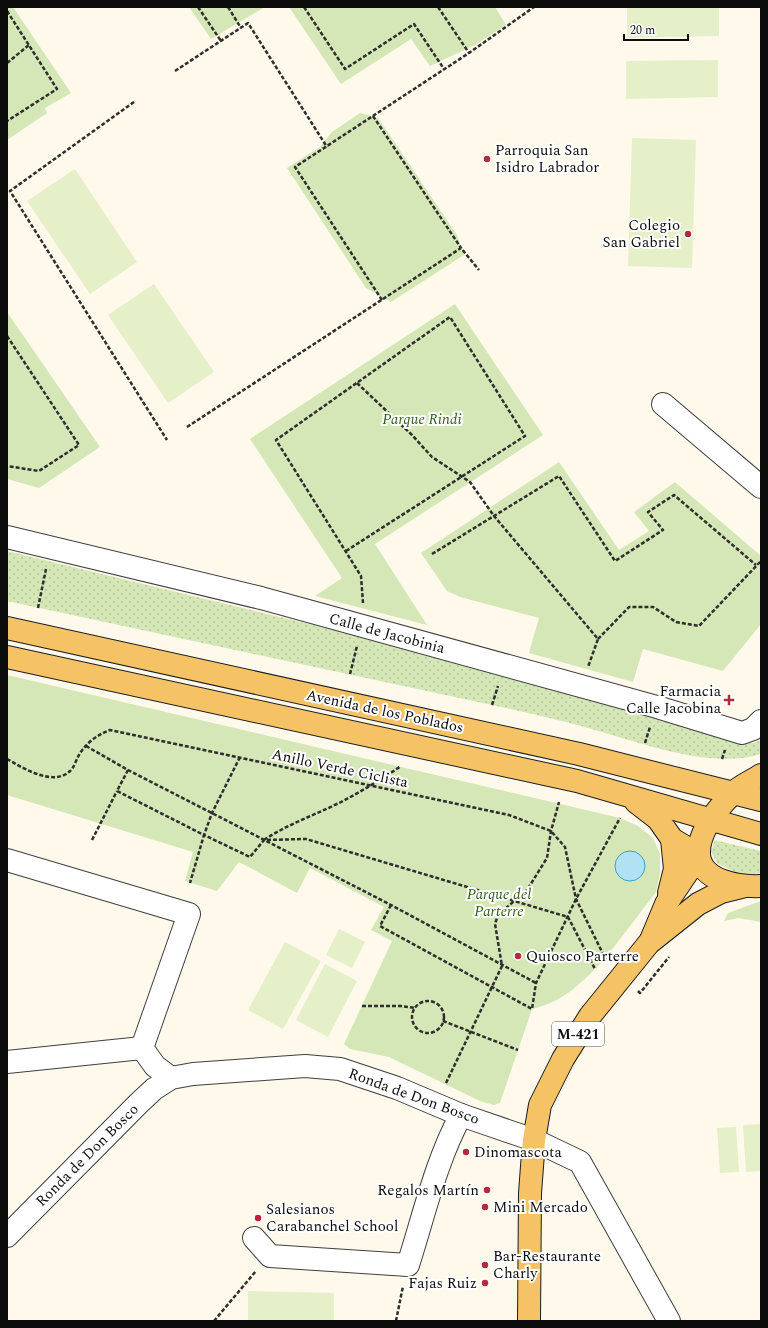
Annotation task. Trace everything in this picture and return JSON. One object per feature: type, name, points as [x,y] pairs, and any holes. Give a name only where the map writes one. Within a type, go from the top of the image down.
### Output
[{"type":"main road","name":"Avenida de los Poblados","points":[[7,628],[571,752],[761,800]]},
{"type":"main road","name":"Avenida de los Poblados","points":[[7,657],[577,781],[761,834]]},
{"type":"main road","points":[[649,943],[666,904],[698,855],[699,844],[710,820],[733,793],[761,775]]},
{"type":"main road","name":"Avenida de los Poblados","points":[[628,796],[658,819],[672,839],[698,855]]},
{"type":"main road","points":[[666,904],[674,869],[672,839]]},
{"type":"main road","points":[[698,855],[702,864],[710,874],[725,882],[753,886]]},
{"type":"main road","points":[[649,943],[698,904],[721,892],[753,886]]},
{"type":"main road","name":"M-421","points":[[529,1321],[530,1193],[534,1140],[540,1105],[562,1059],[590,1016],[649,943]]},
{"type":"street","points":[[664,404],[761,487]]},
{"type":"street","name":"Calle de Jacobinia","points":[[7,537],[261,598],[657,707],[742,732],[753,729],[761,721]]},
{"type":"street","points":[[7,860],[189,914],[142,1048]]},
{"type":"street","points":[[7,1062],[142,1048]]},
{"type":"street","points":[[142,1048],[155,1066],[171,1078]]},
{"type":"street","name":"Ronda de Don Bosco","points":[[7,1236],[139,1103],[154,1089],[171,1078],[193,1074],[305,1066],[340,1069],[397,1088],[461,1115],[534,1140],[580,1162],[669,1321]]},
{"type":"street","points":[[254,1238],[270,1256],[408,1265],[441,1160],[461,1115]]},
{"type":"path","points":[[198,7],[221,41]]},
{"type":"path","points":[[228,7],[241,28]]},
{"type":"path","points":[[304,7],[344,69],[414,24],[444,69]]},
{"type":"path","points":[[438,7],[469,53]]},
{"type":"path","points":[[382,300],[295,167],[469,53],[534,7]]},
{"type":"path","points":[[7,11],[58,89],[7,121]]},
{"type":"path","points":[[175,71],[248,23],[327,146]]},
{"type":"path","points":[[7,63],[29,45]]},
{"type":"path","points":[[134,102],[10,191],[167,440]]},
{"type":"path","points":[[373,116],[461,248],[479,270]]},
{"type":"path","points":[[187,427],[461,248]]},
{"type":"path","points":[[346,551],[525,436],[450,317],[276,440],[361,576],[364,609]]},
{"type":"path","points":[[7,336],[79,445],[39,471],[7,466]]},
{"type":"path","points":[[357,383],[412,435],[432,457],[470,482],[494,516],[598,639]]},
{"type":"path","points":[[432,554],[559,476],[615,561],[664,530],[648,512],[674,495],[756,565]]},
{"type":"path","points":[[588,669],[598,639],[630,607],[653,607],[676,622],[698,626],[761,561]]},
{"type":"path","points":[[38,608],[46,568]]},
{"type":"path","points":[[350,674],[357,644]]},
{"type":"path","points":[[492,705],[500,680]]},
{"type":"path","points":[[645,743],[651,724]]},
{"type":"path","name":"Anillo Verde Ciclista","points":[[7,759],[45,777],[62,776],[71,771],[80,753],[97,735],[110,730],[509,815],[551,831],[565,847],[576,899],[604,960]]},
{"type":"path","points":[[86,746],[128,770],[391,905],[536,983]]},
{"type":"path","points":[[190,883],[212,813],[240,757]]},
{"type":"path","points":[[117,791],[250,857],[264,840],[284,827],[372,786],[401,766]]},
{"type":"path","points":[[92,840],[128,770]]},
{"type":"path","points":[[446,1083],[502,966],[495,924],[498,915],[527,890],[547,858],[551,831],[559,802]]},
{"type":"path","points":[[391,905],[380,926],[532,1009],[536,983],[576,899],[620,818]]},
{"type":"path","points":[[264,840],[306,839],[568,917],[595,969]]},
{"type":"path","points":[[640,993],[672,953]]},
{"type":"path","points":[[423,1002],[433,1002],[441,1008],[443,1013],[443,1022],[435,1031],[420,1031],[413,1023],[413,1013],[415,1008],[423,1002]]},
{"type":"path","points":[[362,1006],[401,1006],[415,1008]]},
{"type":"path","points":[[443,1022],[518,1050]]},
{"type":"path","points":[[214,1321],[270,1256]]},
{"type":"path","points":[[396,1321],[408,1265]]},
{"type":"green space","points":[[7,7],[13,7],[71,93],[45,108],[47,113],[7,140]]},
{"type":"green space","points":[[189,7],[265,7],[211,39]]},
{"type":"green space","points":[[289,7],[495,7],[506,25],[477,44],[430,66],[411,39],[341,84]]},
{"type":"green space","points":[[627,7],[719,7],[719,36],[627,38]]},
{"type":"green space","points":[[718,60],[718,97],[626,99],[626,61]]},
{"type":"green space","points":[[360,113],[378,118],[457,235],[464,255],[391,302],[366,288],[287,168],[320,147],[332,132]]},
{"type":"green space","points":[[632,138],[696,140],[692,268],[628,266]]},
{"type":"green space","points":[[75,169],[137,262],[90,294],[27,201]]},
{"type":"green space","points":[[154,284],[214,372],[168,403],[108,315]]},
{"type":"green space","name":"Parque Rindi","points":[[455,304],[543,435],[375,544],[427,625],[315,596],[342,578],[250,439]]},
{"type":"green space","points":[[7,312],[100,447],[39,488],[7,479]]},
{"type":"green space","points":[[559,462],[619,550],[649,531],[634,512],[675,482],[761,556],[761,624],[723,671],[643,649],[633,682],[529,653],[539,618],[460,597],[447,591],[421,553]]},
{"type":"green space","points":[[7,551],[359,636],[502,674],[740,742],[753,743],[761,740],[761,754],[741,758],[719,759],[674,752],[528,713],[7,601]]},
{"type":"green space","name":"Parque del Parterre","points":[[7,675],[620,818],[638,826],[653,838],[660,854],[660,873],[656,892],[604,960],[588,976],[563,996],[543,1006],[532,1009],[500,1103],[494,1105],[480,1101],[389,1057],[350,1049],[344,1044],[392,941],[371,930],[384,907],[310,868],[297,893],[239,862],[217,891],[185,881],[193,852],[7,795]]},
{"type":"green space","points":[[715,840],[761,851],[761,874],[737,873],[717,863],[711,852]]},
{"type":"green space","points":[[761,901],[761,922],[739,918],[724,921],[728,913]]},
{"type":"green space","points":[[339,929],[365,942],[352,968],[326,955]]},
{"type":"green space","points":[[285,942],[321,961],[283,1029],[248,1010]]},
{"type":"green space","points":[[325,964],[357,981],[328,1037],[296,1020]]},
{"type":"green space","points":[[761,1124],[761,1171],[746,1172],[743,1125]]},
{"type":"green space","points":[[736,1127],[739,1172],[720,1173],[717,1128]]},
{"type":"green space","points":[[248,1291],[334,1293],[334,1321],[248,1321]]},
{"type":"water","points":[[630,851],[641,855],[645,866],[641,877],[630,881],[619,877],[615,866],[619,855]]},
{"type":"place","name":"Parroquia San Isidro Labrador","points":[[487,159]]},
{"type":"place","name":"Colegio San Gabriel","points":[[688,234]]},
{"type":"place","name":"Farmacia Calle Jacobina","points":[[729,700]]},
{"type":"place","name":"Quiosco Parterre","points":[[518,956]]},
{"type":"place","name":"Dinomascota","points":[[466,1152]]},
{"type":"place","name":"Regalos Martín","points":[[487,1190]]},
{"type":"place","name":"Mini Mercado","points":[[485,1207]]},
{"type":"place","name":"Salesianos Carabanchel School","points":[[258,1218]]},
{"type":"place","name":"Bar-Restaurante Charly","points":[[485,1265]]},
{"type":"place","name":"Fajas Ruiz","points":[[485,1283]]}]
